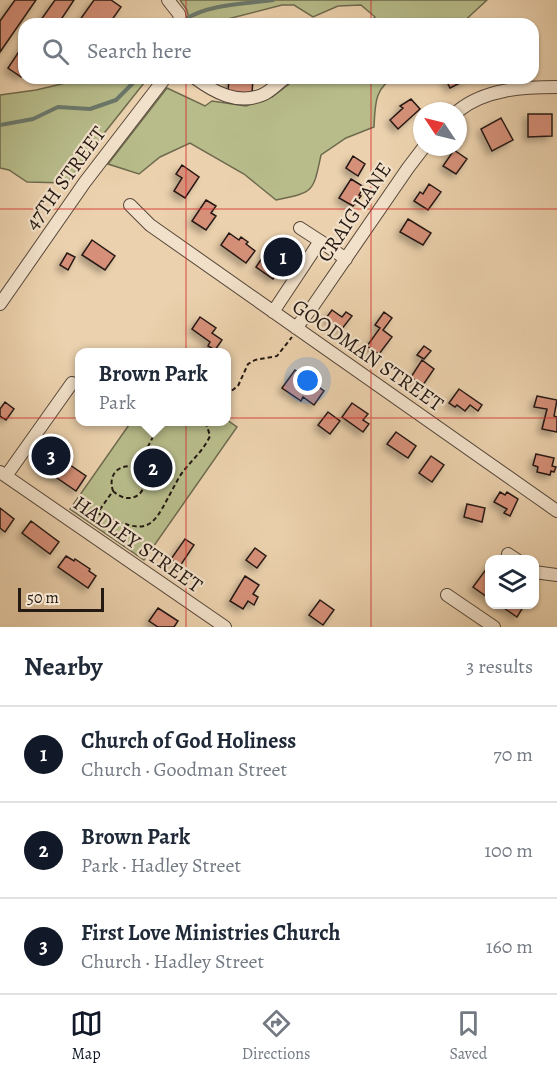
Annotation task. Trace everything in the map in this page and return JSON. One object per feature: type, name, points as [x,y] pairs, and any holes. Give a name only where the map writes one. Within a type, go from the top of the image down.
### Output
[{"type":"street","points":[[171,3],[179,18]]},
{"type":"street","name":"47TH STREET","points":[[0,304],[97,166],[160,84]]},
{"type":"street","points":[[203,84],[216,93],[242,99],[262,95],[277,84]]},
{"type":"street","points":[[467,106],[483,97],[507,90],[557,87]]},
{"type":"street","name":"CRAIG LANE","points":[[296,329],[418,156]]},
{"type":"street","name":"GOODMAN STREET","points":[[130,205],[150,225],[557,511]]},
{"type":"street","points":[[300,228],[346,259]]},
{"type":"street","points":[[273,312],[320,241]]},
{"type":"street","points":[[3,474],[72,383]]},
{"type":"street","name":"HADLEY STREET","points":[[3,474],[225,627]]},
{"type":"street","points":[[539,573],[557,575]]},
{"type":"street","points":[[447,595],[494,627]]},
{"type":"path","points":[[231,391],[238,386],[248,364],[255,360],[277,356],[296,329]]},
{"type":"path","points":[[137,468],[156,431],[156,426]]},
{"type":"path","points":[[97,513],[117,522],[141,527],[150,524],[162,512],[178,479],[205,447],[210,436],[207,426]]},
{"type":"path","points":[[129,465],[137,468],[145,482],[142,491],[136,497],[128,499],[119,496],[110,483],[113,474],[120,467],[129,465]]},
{"type":"path","points":[[89,524],[113,490]]},
{"type":"green space","points":[[180,0],[487,0],[468,18],[374,18],[361,5],[338,6],[313,17],[294,5],[282,5],[231,18],[189,18],[187,10]]},
{"type":"green space","points":[[62,84],[143,84],[67,183],[27,182],[9,170],[0,168],[0,95]]},
{"type":"green space","points":[[289,84],[385,84],[377,98],[374,127],[346,138],[321,155],[313,184],[310,189],[298,195],[276,200],[244,174],[190,143],[160,157],[139,174],[108,164],[167,88],[205,106],[212,101],[246,106],[272,97]]},
{"type":"green space","points":[[231,423],[237,427],[144,560],[70,509],[128,426],[231,426]]},
{"type":"building","points":[[15,0],[36,0],[24,18],[18,18],[18,26],[0,52],[0,21]]},
{"type":"building","points":[[55,0],[74,0],[62,18],[42,18]]},
{"type":"building","points":[[94,0],[111,0],[121,7],[113,18],[81,18]]},
{"type":"building","points":[[18,53],[18,75],[8,68]]},
{"type":"building","points":[[229,84],[253,84],[252,94],[228,92]]},
{"type":"building","points":[[411,99],[414,102],[413,115],[398,129],[390,120],[403,108],[400,106]]},
{"type":"building","points":[[528,114],[552,114],[552,136],[528,137]]},
{"type":"building","points":[[501,118],[513,140],[492,151],[481,129]]},
{"type":"building","points":[[353,156],[365,164],[358,176],[346,168]]},
{"type":"building","points":[[450,156],[463,156],[467,159],[456,174],[443,166]]},
{"type":"building","points":[[182,165],[199,177],[185,198],[174,191],[182,178],[176,174]]},
{"type":"building","points":[[351,179],[364,187],[359,195],[361,196],[353,206],[339,198]]},
{"type":"building","points":[[429,184],[441,192],[428,210],[414,201],[420,192],[423,194]]},
{"type":"building","points":[[206,200],[216,206],[211,213],[216,216],[206,230],[192,221]]},
{"type":"building","points":[[408,219],[431,233],[423,245],[400,232]]},
{"type":"building","points":[[229,233],[239,240],[241,237],[255,251],[246,263],[221,245]]},
{"type":"building","points":[[275,239],[292,251],[273,279],[256,267]]},
{"type":"building","points":[[92,240],[115,256],[105,270],[82,255]]},
{"type":"building","points":[[67,253],[75,257],[68,270],[60,265]]},
{"type":"building","points":[[332,310],[342,317],[346,312],[352,316],[341,330],[326,318]]},
{"type":"building","points":[[384,312],[392,318],[383,330],[392,337],[379,354],[367,346],[380,328],[375,325]]},
{"type":"building","points":[[200,317],[216,328],[212,333],[222,340],[216,348],[212,348],[208,346],[210,342],[192,329]]},
{"type":"building","points":[[424,346],[431,351],[424,359],[417,355]]},
{"type":"building","points":[[422,360],[434,369],[423,385],[411,377]]},
{"type":"building","points":[[295,370],[324,391],[314,405],[303,397],[301,401],[282,388]]},
{"type":"building","points":[[459,389],[482,405],[478,411],[470,405],[465,411],[449,403]]},
{"type":"building","points":[[537,396],[557,400],[554,416],[557,417],[557,432],[542,429],[547,409],[534,407]]},
{"type":"building","points":[[5,402],[14,409],[6,420],[0,416],[0,409]]},
{"type":"building","points":[[352,403],[368,414],[363,420],[369,424],[363,432],[342,417]]},
{"type":"building","points":[[328,412],[340,421],[330,434],[318,425]]},
{"type":"building","points":[[396,432],[416,446],[408,458],[387,444]]},
{"type":"building","points":[[51,452],[86,476],[76,491],[41,467]]},
{"type":"building","points":[[536,454],[554,458],[552,466],[556,467],[554,472],[551,471],[550,475],[537,472],[538,467],[533,465]]},
{"type":"building","points":[[431,456],[444,465],[432,482],[419,473]]},
{"type":"building","points":[[500,492],[505,495],[507,492],[518,499],[510,516],[504,513],[507,509],[494,502]]},
{"type":"building","points":[[467,504],[485,508],[482,522],[464,517]]},
{"type":"building","points":[[0,508],[14,519],[5,532],[0,528]]},
{"type":"building","points":[[31,521],[59,542],[50,554],[22,533]]},
{"type":"building","points":[[185,539],[194,545],[180,566],[171,559]]},
{"type":"building","points":[[255,548],[266,556],[257,568],[246,560]]},
{"type":"building","points":[[66,556],[90,569],[89,571],[96,576],[88,588],[58,567]]},
{"type":"building","points":[[485,571],[485,595],[473,587]]},
{"type":"building","points":[[245,576],[259,585],[253,594],[258,597],[254,605],[248,601],[243,609],[230,601]]},
{"type":"building","points":[[320,600],[334,610],[323,625],[309,615]]},
{"type":"building","points":[[158,608],[178,621],[174,627],[158,627],[149,621]]},
{"type":"building","points":[[505,609],[522,609],[517,617]]},
{"type":"waterway","points":[[188,18],[216,8],[273,0]]},
{"type":"waterway","points":[[0,125],[33,119],[58,107],[90,109],[116,100],[132,84]]},
{"type":"place","name":"Church of God Holiness","points":[[283,257]]},
{"type":"place","name":"First Love Ministries Church","points":[[51,456]]},
{"type":"place","name":"Brown Park","points":[[153,468]]}]
